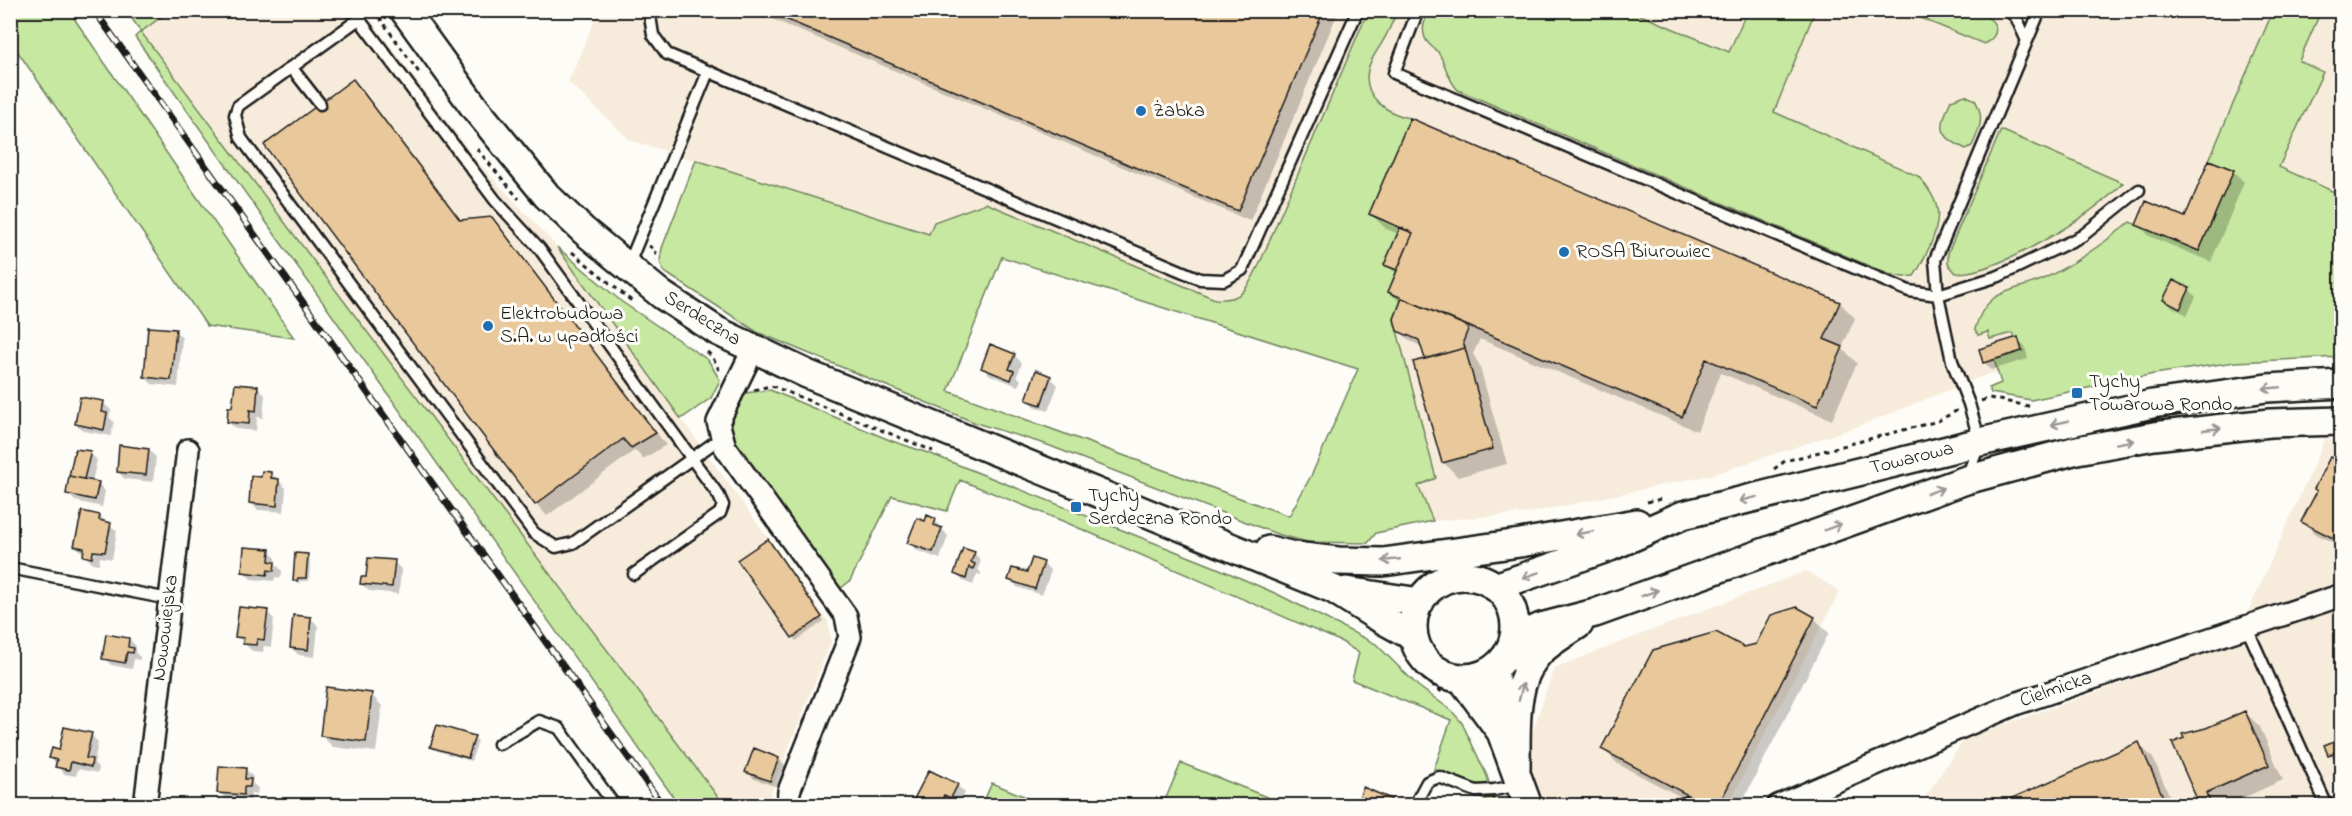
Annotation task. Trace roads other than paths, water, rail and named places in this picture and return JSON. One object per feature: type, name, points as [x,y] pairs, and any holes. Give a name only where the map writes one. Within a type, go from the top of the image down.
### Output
[{"type":"street","name":"Serdeczna","points":[[404,10],[475,108],[548,196],[584,231],[662,296],[717,331],[753,350],[718,422],[722,436]]},
{"type":"street","points":[[753,350],[1333,589],[1420,602]]},
{"type":"street","name":"Towarowa","points":[[1495,587],[1610,547],[1676,506],[2152,404],[2267,388],[2342,384]]},
{"type":"street","name":"Towarowa","points":[[1514,640],[1541,627],[1595,613],[1966,480],[2077,450],[2154,436],[2270,423],[2342,421]]},
{"type":"street","points":[[722,436],[725,447],[846,616],[850,636],[789,791],[788,806]]},
{"type":"street","name":"Nowowiejska","points":[[145,806],[188,450]]},
{"type":"street","points":[[1199,535],[1294,556],[1338,561],[1383,562],[1520,543],[1676,506]]},
{"type":"street","points":[[1409,646],[1420,602],[1429,590],[1441,582],[1454,577],[1475,578],[1495,587],[1504,595],[1514,616],[1514,640],[1510,651],[1494,669],[1453,686]]},
{"type":"street","points":[[1333,589],[1409,646],[1418,650],[1436,670],[1448,676],[1453,686],[1502,732]]},
{"type":"street","name":"Cielmicka","points":[[1778,806],[2015,704],[2342,595]]},
{"type":"street","points":[[1522,787],[1517,708],[1524,678],[1537,655],[1595,613]]},
{"type":"street","points":[[1494,669],[1502,732],[1522,787]]},
{"type":"lane","points":[[649,10],[653,35],[667,54],[1200,279],[1224,280],[1242,270],[1358,10]]},
{"type":"lane","points":[[1418,10],[1394,73],[1909,291],[1938,295],[1999,276],[2082,236],[2139,190]]},
{"type":"lane","points":[[2008,10],[2016,17],[2027,41]]},
{"type":"lane","points":[[1966,480],[1980,442],[1970,404],[1952,361],[1938,295],[1935,261],[2040,10]]},
{"type":"lane","points":[[634,574],[720,513],[723,505],[719,496],[691,458],[539,248],[495,200],[358,19],[238,106],[235,115],[241,138],[534,533],[556,547],[573,543],[691,458],[722,436]]},
{"type":"lane","points":[[291,67],[320,104]]},
{"type":"lane","points":[[628,267],[708,72]]},
{"type":"lane","points":[[10,568],[169,599]]},
{"type":"lane","points":[[2247,626],[2327,806]]},
{"type":"lane","points":[[499,744],[539,721],[559,728],[615,806]]},
{"type":"lane","points":[[1414,806],[1427,782],[1439,777],[1476,791],[1522,787]]},
{"type":"railway","points":[[94,10],[663,806]]},
{"type":"place","name":"Żabka","points":[[1141,111]]},
{"type":"place","name":"ROSA Biurowiec","points":[[1564,252]]},
{"type":"place","name":"Elektrobudowa S.A. w upadłości","points":[[488,326]]},
{"type":"place","name":"Tychy Towarowa Rondo","points":[[2077,393]]},
{"type":"place","name":"Tychy Serdeczna Rondo","points":[[1076,507]]}]
